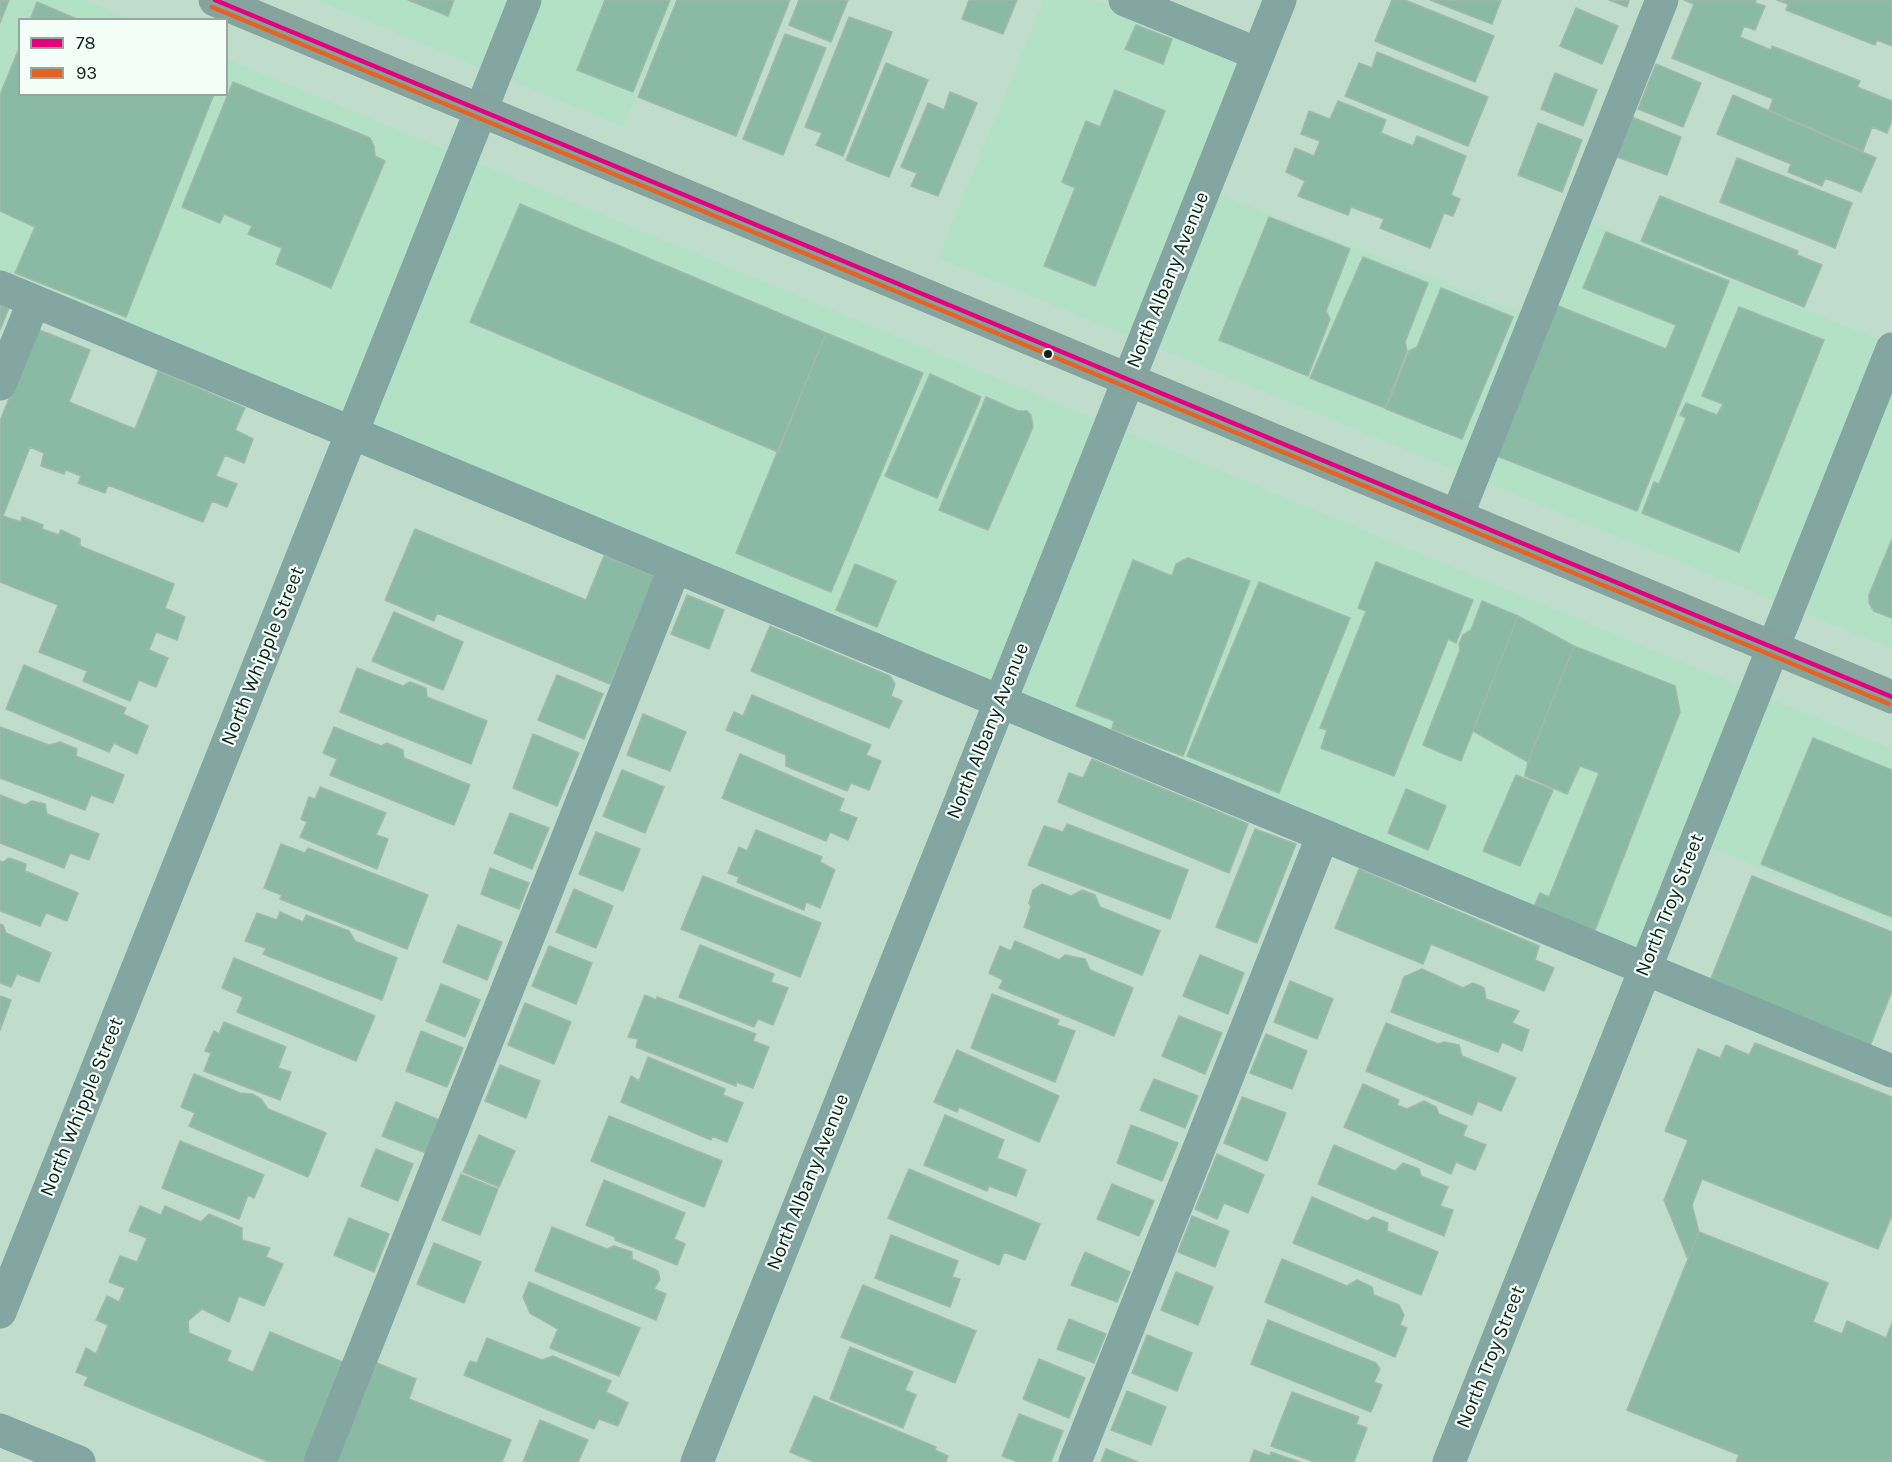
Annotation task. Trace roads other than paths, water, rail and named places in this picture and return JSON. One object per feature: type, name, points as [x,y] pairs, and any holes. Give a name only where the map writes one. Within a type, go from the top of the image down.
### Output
[{"type":"main road","points":[[215,0],[1892,697]]},
{"type":"street","name":"North Whipple Street","points":[[0,1312],[525,0]]},
{"type":"street","points":[[1125,0],[1258,54]]},
{"type":"street","name":"North Albany Avenue","points":[[697,1462],[1280,0]]},
{"type":"street","points":[[1457,516],[1662,0]]},
{"type":"street","points":[[0,287],[1892,1071]]},
{"type":"street","points":[[0,384],[34,301]]},
{"type":"street","name":"North Troy Street","points":[[1449,1462],[1892,349]]},
{"type":"street","points":[[320,1462],[675,567]]},
{"type":"street","points":[[1075,1462],[1323,835]]},
{"type":"street","points":[[0,1430],[79,1462]]}]
